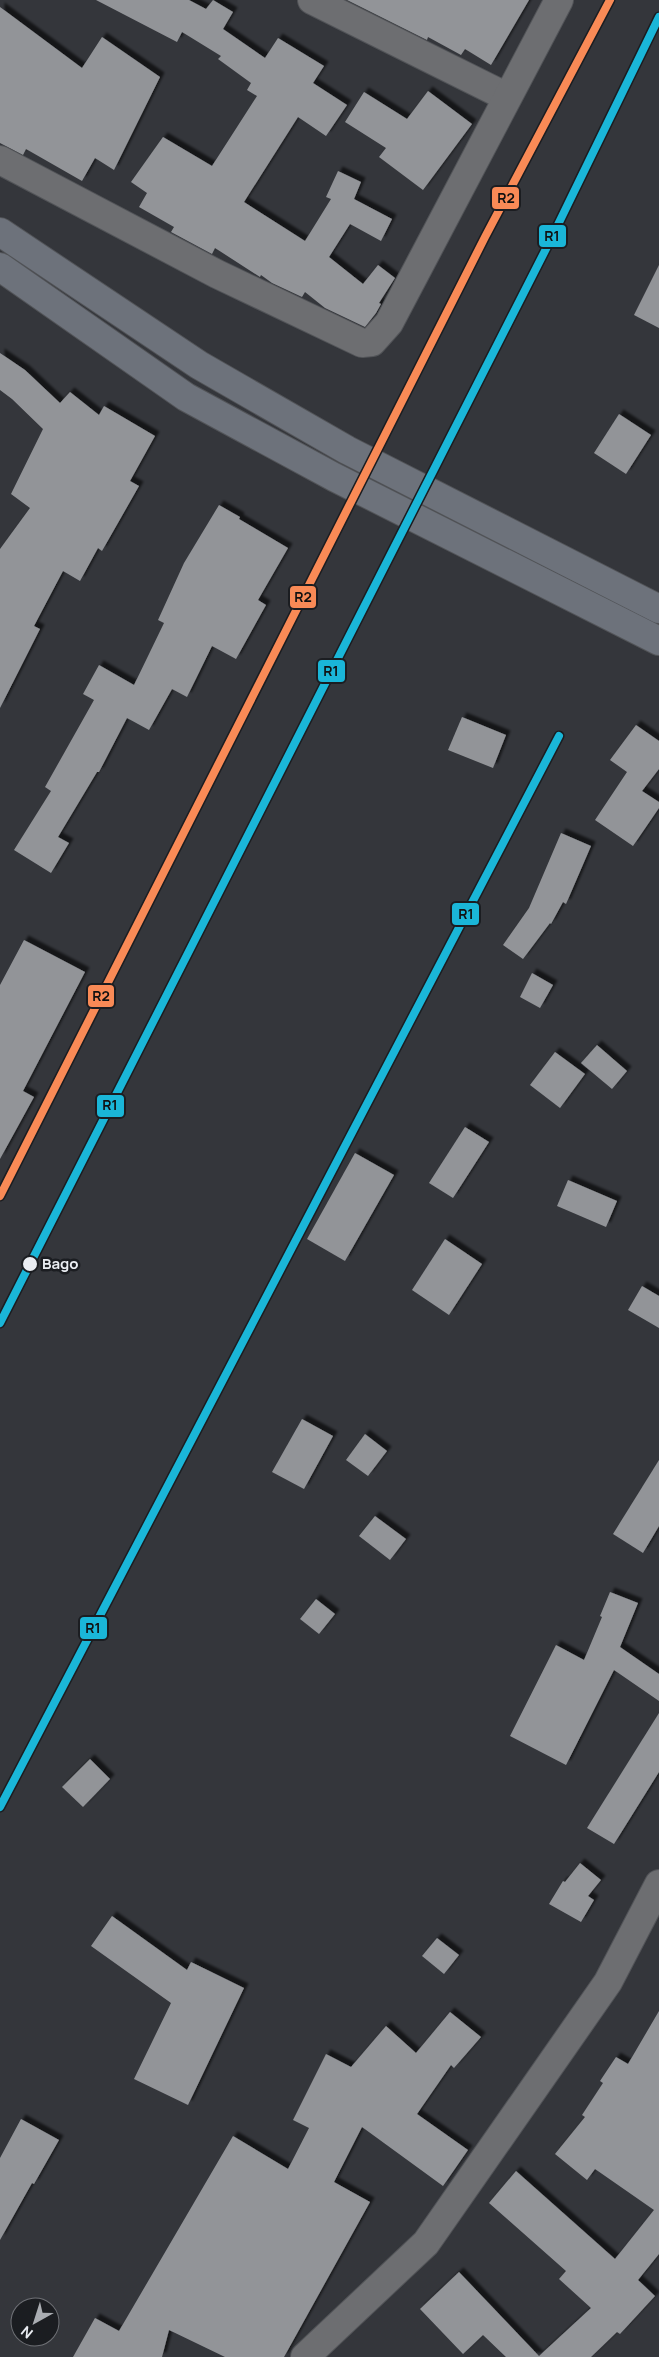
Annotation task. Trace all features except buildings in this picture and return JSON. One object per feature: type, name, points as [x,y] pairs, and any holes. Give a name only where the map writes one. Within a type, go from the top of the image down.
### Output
[{"type":"highway","points":[[0,232],[199,365],[347,450],[659,609]]},
{"type":"highway","points":[[0,267],[186,397],[334,477],[659,641]]},
{"type":"street","points":[[312,0],[507,97]]},
{"type":"street","points":[[0,160],[216,274],[362,343],[372,342],[389,323],[559,0]]},
{"type":"street","points":[[305,2357],[426,2242],[608,1982],[659,1884]]},
{"type":"transit line","name":"R2","points":[[0,1196],[485,237],[610,0]]},
{"type":"transit line","name":"R1","points":[[0,1323],[550,241],[659,17]]},
{"type":"transit line","name":"R1","points":[[0,1807],[559,736]]},
{"type":"place","name":"Bago","points":[[30,1264]]}]
